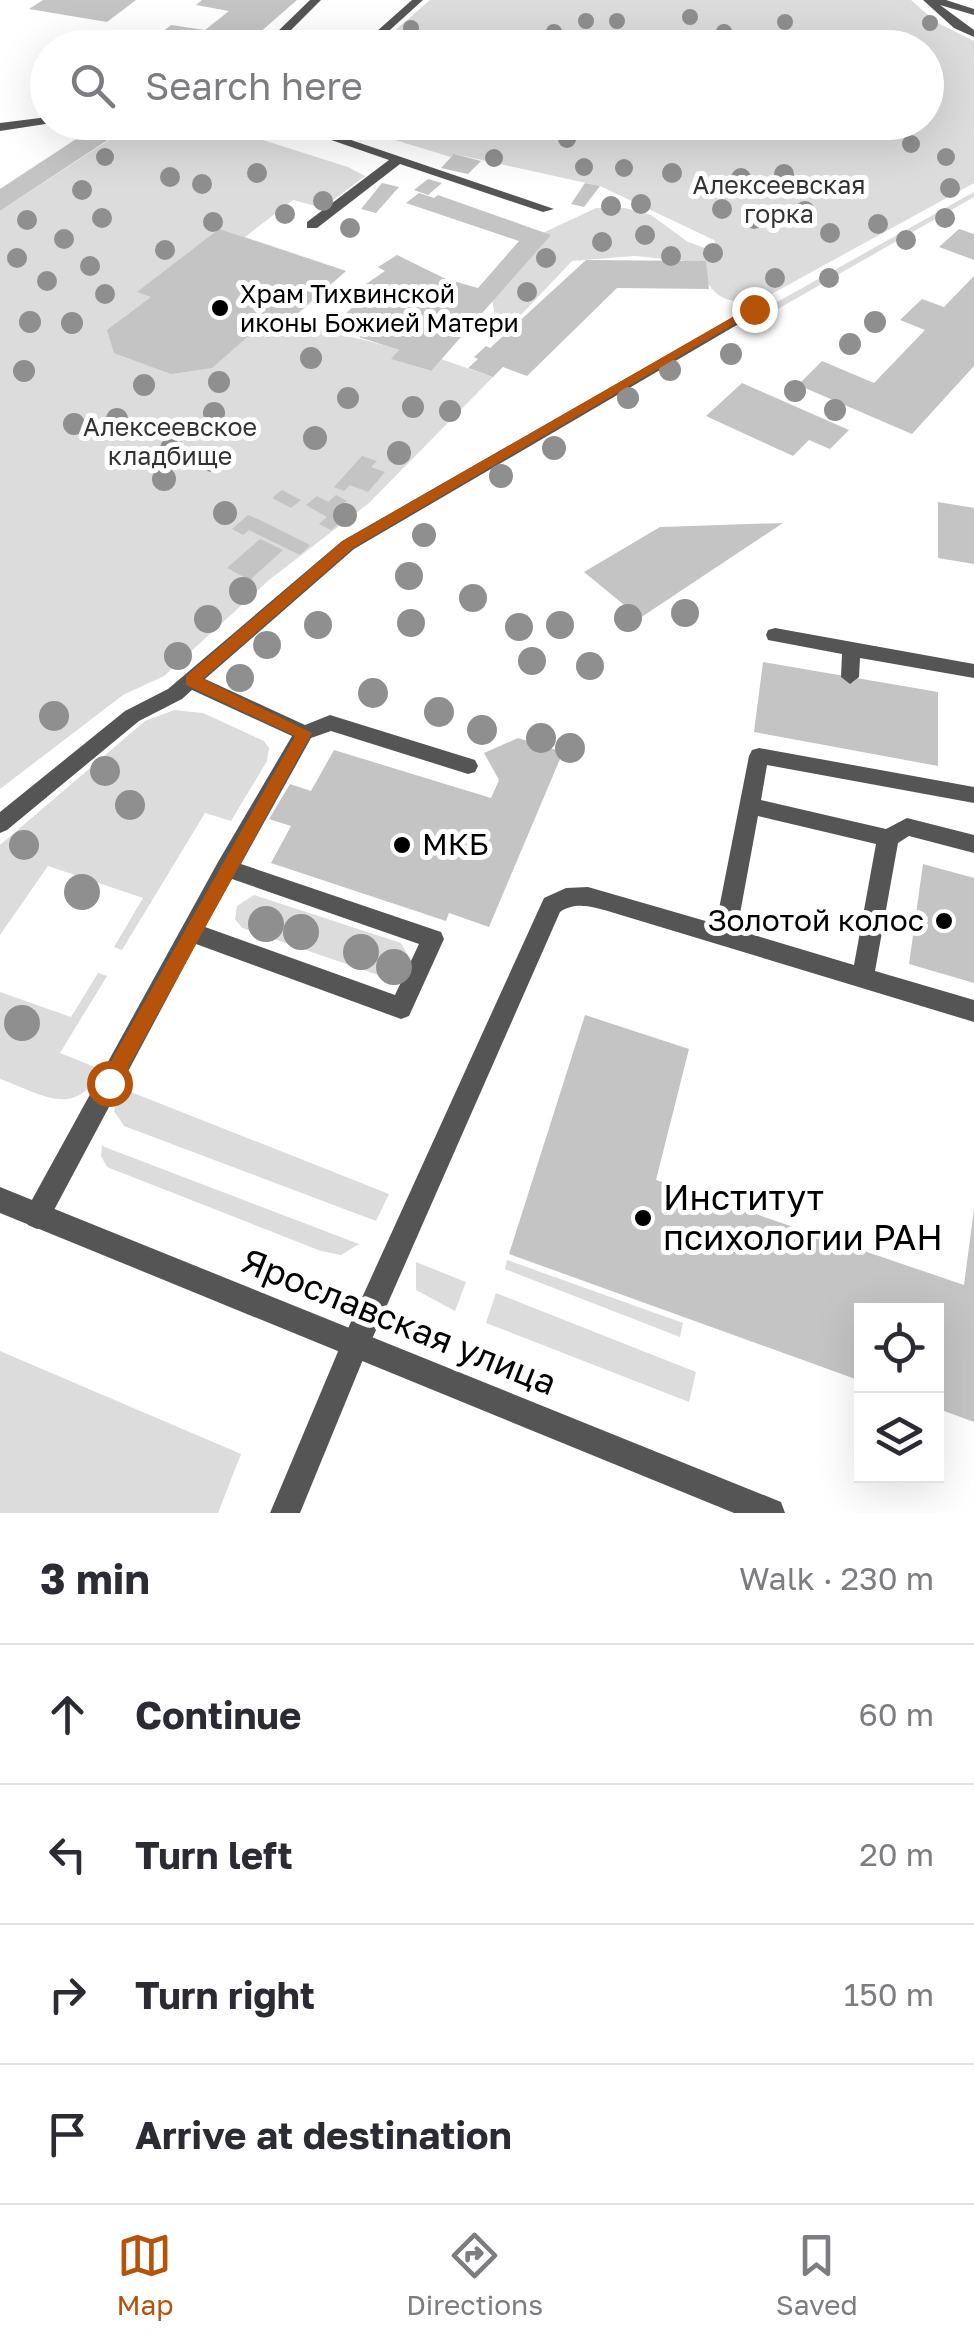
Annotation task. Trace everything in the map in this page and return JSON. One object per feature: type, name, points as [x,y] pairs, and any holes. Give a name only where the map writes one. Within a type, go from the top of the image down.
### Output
[{"type":"street","points":[[283,30],[316,0]]},
{"type":"street","points":[[384,30],[418,0]]},
{"type":"street","points":[[928,0],[974,34]]},
{"type":"street","points":[[936,0],[974,12]]},
{"type":"street","points":[[943,14],[974,24]]},
{"type":"street","points":[[0,127],[30,123]]},
{"type":"street","points":[[336,140],[548,209]]},
{"type":"street","points":[[312,226],[396,161]]},
{"type":"street","points":[[0,824],[132,716],[175,694],[348,545],[754,309]]},
{"type":"street","points":[[775,635],[974,671],[850,650],[850,677]]},
{"type":"street","points":[[191,680],[304,733]]},
{"type":"street","points":[[38,1216],[226,868],[304,733],[330,724],[468,766]]},
{"type":"street","points":[[725,936],[758,756],[974,795]]},
{"type":"street","points":[[751,806],[888,838],[907,827],[974,844]]},
{"type":"street","points":[[863,978],[888,838]]},
{"type":"street","points":[[191,932],[401,1008],[432,940],[226,868]]},
{"type":"street","points":[[285,1513],[355,1345],[552,906],[563,897],[581,894],[974,1011]]},
{"type":"street","name":"Ярославская улица","points":[[0,1200],[770,1513]]},
{"type":"green space","name":"Алексеевская горка","points":[[430,0],[911,0],[936,22],[974,41],[974,183],[757,302],[734,301],[719,295],[697,262],[634,256],[572,261],[520,316],[495,317],[492,299],[532,238],[596,208],[625,208],[651,215],[688,242],[720,253],[714,240],[600,186],[455,154],[451,157],[395,140],[944,140],[944,30],[396,30]]},
{"type":"green space","name":"Алексеевское кладбище","points":[[109,140],[263,140],[348,167],[365,176],[323,208],[293,200],[245,237],[346,271],[291,320],[399,350],[392,359],[430,371],[441,359],[493,377],[369,503],[269,580],[164,676],[123,695],[0,789],[0,211]]},
{"type":"green space","points":[[974,192],[974,197],[776,310],[770,306]]},
{"type":"green space","points":[[174,710],[203,713],[264,741],[269,748],[267,761],[231,821],[205,813],[122,950],[114,947],[143,898],[48,866],[0,935],[0,845],[145,721]]},
{"type":"green space","points":[[254,895],[401,943],[408,955],[397,975],[384,977],[242,928],[235,919],[237,906]]},
{"type":"green space","points":[[98,973],[107,976],[60,1053],[102,1070],[91,1085],[80,1095],[56,1099],[0,1079],[0,992],[71,1017]]},
{"type":"green space","points":[[121,1088],[389,1194],[376,1221],[124,1126],[114,1111]]},
{"type":"green space","points":[[102,1146],[359,1244],[341,1255],[321,1251],[107,1167],[101,1156]]},
{"type":"green space","points":[[507,1260],[683,1323],[680,1337],[505,1269]]},
{"type":"green space","points":[[416,1262],[466,1282],[455,1311],[416,1290]]},
{"type":"green space","points":[[496,1293],[696,1372],[689,1402],[486,1323]]},
{"type":"green space","points":[[0,1351],[241,1454],[218,1513],[0,1513]]},
{"type":"building","points":[[43,0],[136,0],[107,22],[29,9]]},
{"type":"building","points":[[202,0],[297,0],[263,30],[205,30],[229,11],[196,5]]},
{"type":"building","points":[[171,25],[205,30],[165,30]]},
{"type":"building","points":[[75,140],[108,140],[0,211],[0,189]]},
{"type":"building","points":[[454,154],[481,161],[468,174],[441,168]]},
{"type":"building","points":[[428,179],[442,183],[428,195],[414,190]]},
{"type":"building","points":[[382,183],[399,187],[376,213],[361,209]]},
{"type":"building","points":[[585,183],[600,186],[584,207],[571,204]]},
{"type":"building","points":[[419,193],[434,198],[438,195],[551,235],[431,371],[391,359],[399,350],[331,328],[373,287],[366,284],[385,271],[378,267],[397,255],[446,279],[478,288],[519,241],[406,203]]},
{"type":"building","name":"Храм Тихвинской иконы Божией Матери","points":[[219,229],[346,271],[269,338],[253,332],[212,368],[171,374],[114,353],[107,330],[151,297],[137,292]]},
{"type":"building","points":[[959,229],[974,234],[974,260],[939,247]]},
{"type":"building","points":[[586,260],[706,261],[709,289],[617,288],[527,376],[503,367],[493,377],[468,368],[486,346],[490,348]]},
{"type":"building","points":[[974,276],[974,366],[912,434],[798,385],[822,361],[874,383],[925,330],[900,320],[922,299],[944,307]]},
{"type":"building","points":[[742,383],[849,430],[830,449],[809,440],[793,456],[706,416]]},
{"type":"building","points":[[362,456],[377,461],[371,467],[385,472],[368,492],[350,485],[344,491],[334,487]]},
{"type":"building","points":[[282,490],[301,500],[291,508],[272,498]]},
{"type":"building","points":[[336,495],[347,501],[339,508],[350,514],[331,530],[319,524],[327,517],[306,505],[317,496],[328,502]]},
{"type":"building","points":[[938,502],[974,508],[974,564],[938,558]]},
{"type":"building","points":[[248,515],[310,545],[300,555],[249,530],[243,535],[232,529]]},
{"type":"building","points":[[783,523],[640,618],[584,572],[660,527]]},
{"type":"building","points":[[260,539],[283,550],[250,580],[227,568]]},
{"type":"building","points":[[763,662],[938,692],[938,766],[754,732]]},
{"type":"building","name":"МКБ","points":[[518,738],[563,752],[489,927],[449,913],[446,921],[271,863],[291,826],[269,819],[290,784],[311,791],[334,750],[491,798],[499,780],[484,753]]},
{"type":"building","name":"Золотой колос","points":[[923,864],[974,878],[974,983],[909,964]]},
{"type":"building","name":"Институт психологии РАН","points":[[585,1015],[689,1049],[656,1180],[964,1285],[974,1209],[974,1422],[944,1411],[944,1303],[854,1303],[854,1378],[509,1254]]},
{"type":"place","name":"Храм Тихвинской иконы Божией Матери","points":[[220,308]]},
{"type":"place","name":"МКБ","points":[[402,845]]},
{"type":"place","name":"Золотой колос","points":[[944,921]]},
{"type":"place","name":"Институт психологии РАН","points":[[643,1218]]},
{"type":"route","points":[[109,1083],[304,733],[191,680],[348,545],[754,309]]}]
